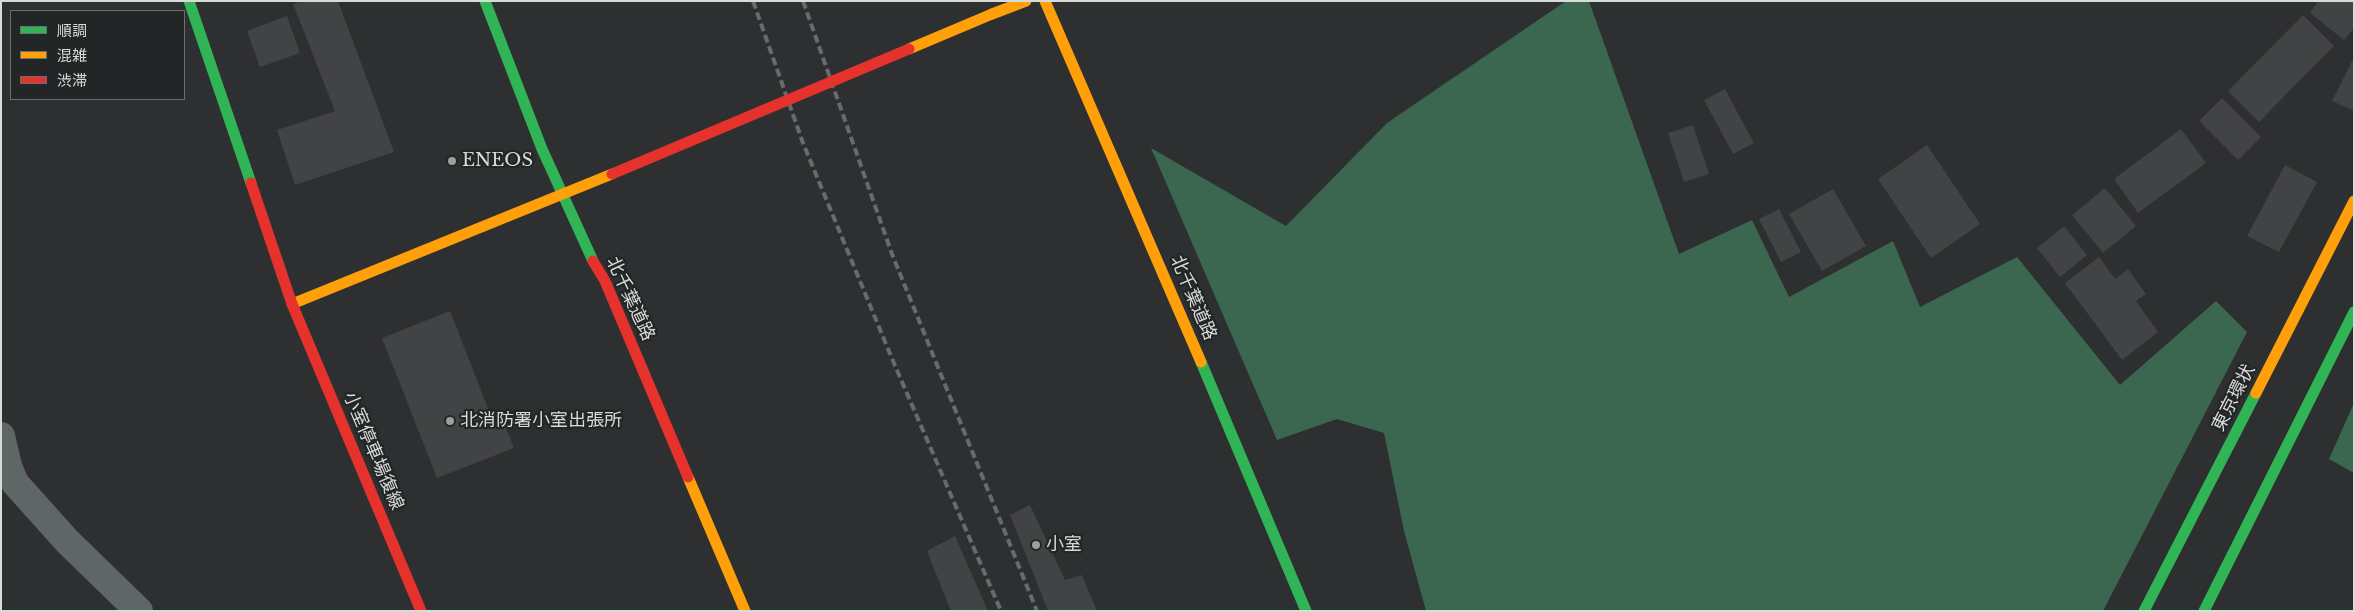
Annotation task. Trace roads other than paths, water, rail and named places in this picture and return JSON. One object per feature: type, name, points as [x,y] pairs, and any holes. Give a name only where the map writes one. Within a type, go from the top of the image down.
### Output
[{"type":"main road","name":"小室停車場復線","points":[[189,1],[292,304],[421,611]]},
{"type":"main road","name":"北千葉道路","points":[[485,1],[561,195],[588,252],[605,281],[746,611]]},
{"type":"main road","points":[[292,304],[612,174],[1026,1]]},
{"type":"main road","name":"北千葉道路","points":[[1045,1],[1306,611]]},
{"type":"main road","name":"東京環状","points":[[2144,611],[2354,201]]},
{"type":"main road","points":[[2204,611],[2279,465],[2354,312]]},
{"type":"street","points":[[1,436],[8,466],[8,489],[139,611]]},
{"type":"railway","points":[[753,1],[803,143],[893,361],[1001,611]]},
{"type":"railway","points":[[803,1],[892,254],[1037,611]]},
{"type":"place","name":"ENEOS","points":[[452,161]]},
{"type":"place","name":"北消防署小室出張所","points":[[450,421]]},
{"type":"place","name":"小室","points":[[1036,545]]}]
